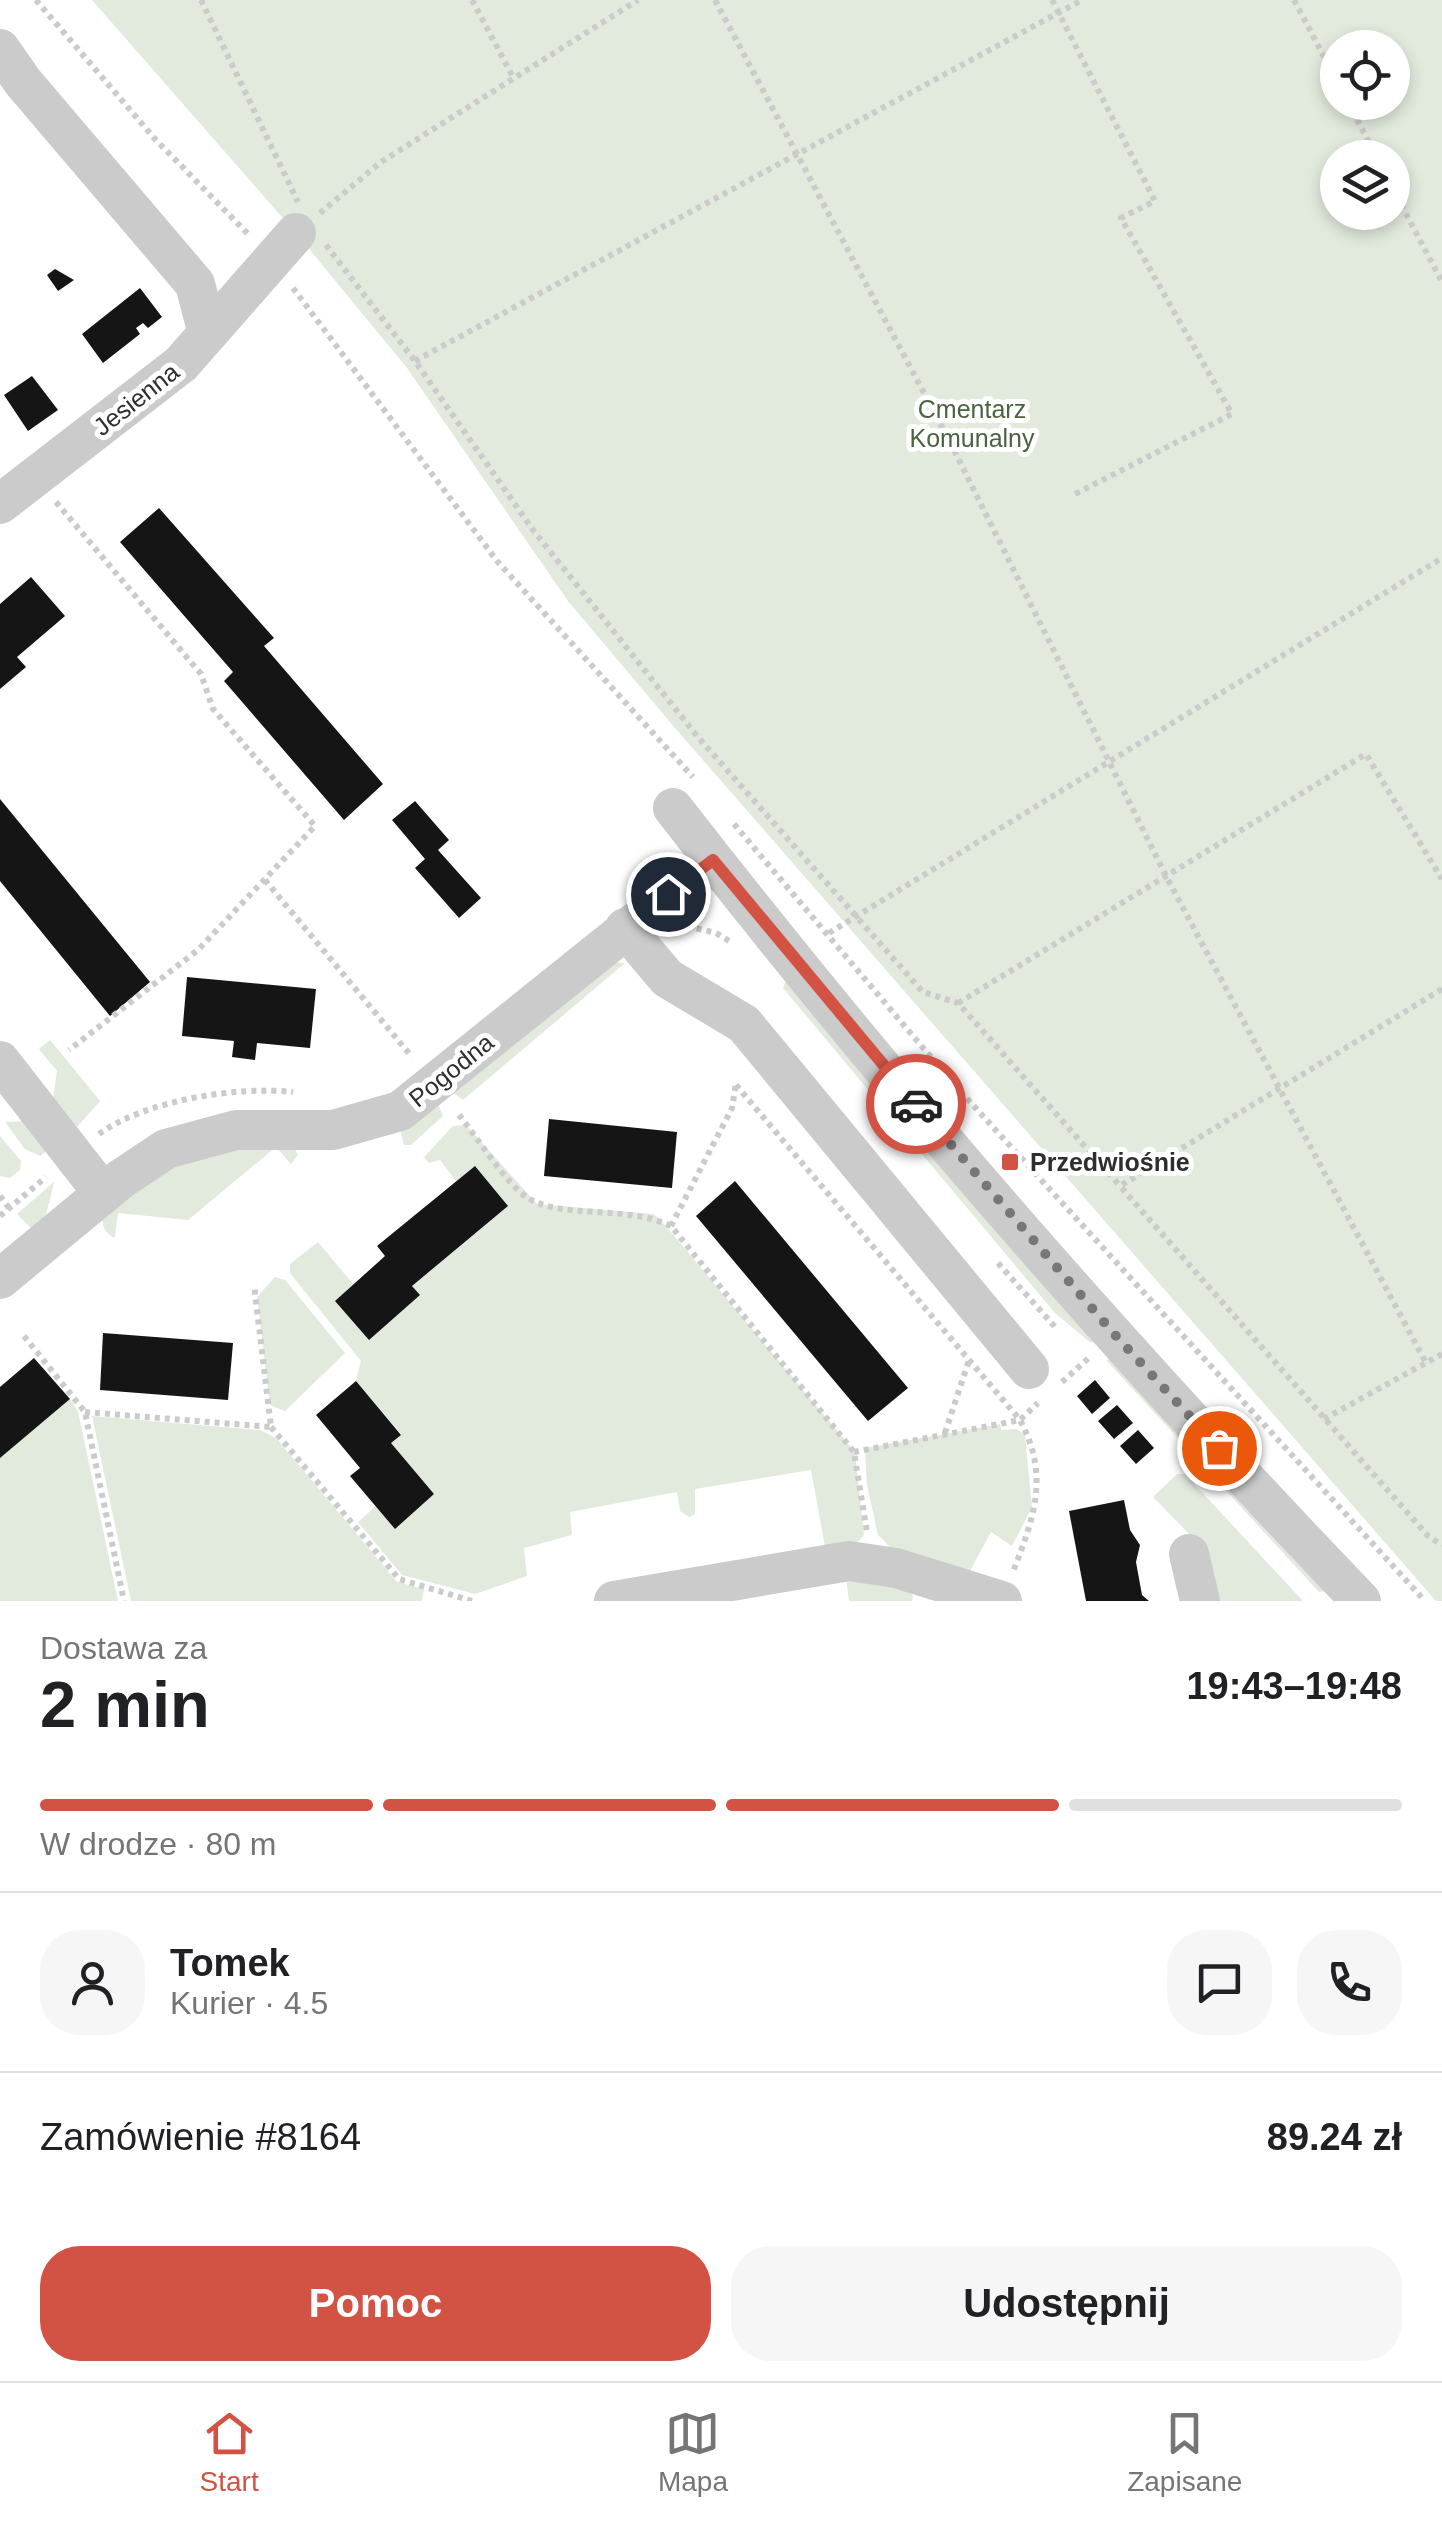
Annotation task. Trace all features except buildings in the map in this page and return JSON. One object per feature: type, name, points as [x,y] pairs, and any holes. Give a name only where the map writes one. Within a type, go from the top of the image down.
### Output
[{"type":"street","points":[[0,49],[23,82],[195,284],[207,330]]},
{"type":"street","name":"Jesienna","points":[[0,504],[182,364],[207,330],[292,238]]},
{"type":"street","points":[[688,798],[713,860],[1116,1336],[1361,1601]]},
{"type":"street","name":"Pogodna","points":[[0,1278],[150,1158],[201,1136],[252,1128],[333,1130],[400,1111],[713,860]]},
{"type":"street","points":[[625,928],[668,978],[744,1024],[1030,1369]]},
{"type":"street","points":[[0,1061],[102,1193]]},
{"type":"street","points":[[1189,1554],[1200,1601]]},
{"type":"street","points":[[614,1601],[839,1562],[872,1562],[1002,1601]]},
{"type":"path","points":[[36,0],[155,138],[292,238],[415,361],[532,530],[696,736],[922,992],[958,1003],[1324,1420],[1428,1536],[1442,1545]]},
{"type":"path","points":[[201,0],[292,238],[497,561],[688,798]]},
{"type":"path","points":[[472,0],[513,77]]},
{"type":"path","points":[[292,238],[382,162],[638,0]]},
{"type":"path","points":[[715,0],[950,442],[1166,876],[1426,1363]]},
{"type":"path","points":[[1052,0],[1155,201],[1121,218],[1232,414],[1073,495]]},
{"type":"path","points":[[415,361],[1082,0]]},
{"type":"path","points":[[1294,0],[1320,48]]},
{"type":"path","points":[[1410,221],[1442,282]]},
{"type":"path","points":[[40,508],[54,498],[202,674],[213,708],[314,826],[198,950],[69,1050]]},
{"type":"path","points":[[819,940],[854,914],[1442,558]]},
{"type":"path","points":[[958,1003],[1366,754],[1442,879]]},
{"type":"path","points":[[729,817],[830,932],[951,1081],[1425,1601]]},
{"type":"path","points":[[264,880],[412,1058]]},
{"type":"path","points":[[1120,1186],[1442,989]]},
{"type":"path","points":[[403,1063],[424,1050]]},
{"type":"path","points":[[671,1226],[732,1108],[738,1074]]},
{"type":"path","points":[[736,1085],[1020,1420],[1031,1440],[1038,1507],[1002,1601]]},
{"type":"path","points":[[0,1216],[105,1130],[182,1102],[244,1090],[299,1092]]},
{"type":"path","points":[[459,1115],[525,1197],[542,1204],[649,1216],[671,1226],[854,1452],[872,1562]]},
{"type":"path","points":[[0,1196],[9,1208]]},
{"type":"path","points":[[254,1284],[272,1427],[398,1579],[472,1601]]},
{"type":"path","points":[[24,1336],[85,1412],[124,1601]]},
{"type":"path","points":[[854,1452],[1020,1420],[1103,1347]]},
{"type":"path","points":[[1324,1420],[1442,1354]]},
{"type":"path","points":[[944,1434],[969,1359]]},
{"type":"path","points":[[85,1412],[272,1427]]},
{"type":"green space","name":"Cmentarz Komunalny","points":[[92,0],[1442,0],[1442,1601],[1436,1601],[568,601],[407,368],[296,233]]},
{"type":"green space","points":[[611,962],[625,963],[463,1100],[452,1092]]},
{"type":"green space","points":[[787,978],[1096,1339],[1091,1343],[1055,1313],[783,988]]},
{"type":"green space","points":[[50,1040],[100,1101],[77,1127],[53,1100],[57,1071],[39,1049]]},
{"type":"green space","points":[[438,1104],[443,1116],[411,1145],[404,1145],[400,1130]]},
{"type":"green space","points":[[30,1121],[49,1149],[40,1156],[25,1149],[5,1122]]},
{"type":"green space","points":[[466,1125],[537,1204],[653,1214],[660,1219],[855,1452],[864,1535],[852,1548],[826,1552],[811,1470],[695,1489],[695,1514],[689,1517],[680,1511],[677,1492],[570,1512],[572,1535],[524,1548],[527,1576],[475,1594],[402,1575],[358,1522],[376,1506],[395,1528],[434,1494],[391,1443],[401,1434],[356,1381],[361,1361],[290,1273],[290,1264],[318,1242],[353,1284],[336,1301],[369,1339],[420,1295],[412,1286],[508,1206],[475,1166],[456,1181],[440,1160],[429,1163],[424,1157],[453,1126]]},
{"type":"green space","points":[[0,1136],[21,1161],[20,1170],[10,1178],[0,1176]]},
{"type":"green space","points":[[231,1145],[294,1147],[298,1155],[291,1164],[276,1147],[188,1220],[118,1213],[115,1238],[105,1230],[103,1211],[165,1166]]},
{"type":"green space","points":[[54,1182],[45,1219],[31,1228],[17,1214]]},
{"type":"green space","points":[[275,1277],[285,1280],[345,1353],[285,1411],[270,1405],[257,1297]]},
{"type":"green space","points":[[1110,1356],[1328,1591],[1319,1592],[1107,1361]]},
{"type":"green space","points":[[70,1399],[78,1411],[118,1601],[0,1601],[0,1458]]},
{"type":"green space","points":[[92,1416],[260,1430],[276,1438],[397,1582],[424,1589],[422,1601],[131,1601]]},
{"type":"green space","points":[[1000,1424],[1001,1430],[1017,1429],[1025,1435],[1032,1507],[1012,1546],[991,1532],[970,1571],[892,1549],[878,1535],[867,1485],[865,1448]]},
{"type":"green space","points":[[1177,1474],[1185,1474],[1303,1601],[1209,1601],[1198,1543],[1153,1497]]},
{"type":"green space","points":[[846,1578],[906,1584],[912,1601],[849,1601]]},
{"type":"way so far","points":[[916,1104],[1116,1336],[1219,1448]]},
{"type":"place","name":"Przedwiośnie","points":[[1010,1162]]},
{"type":"route","points":[[668,894],[713,860],[916,1104]]}]
